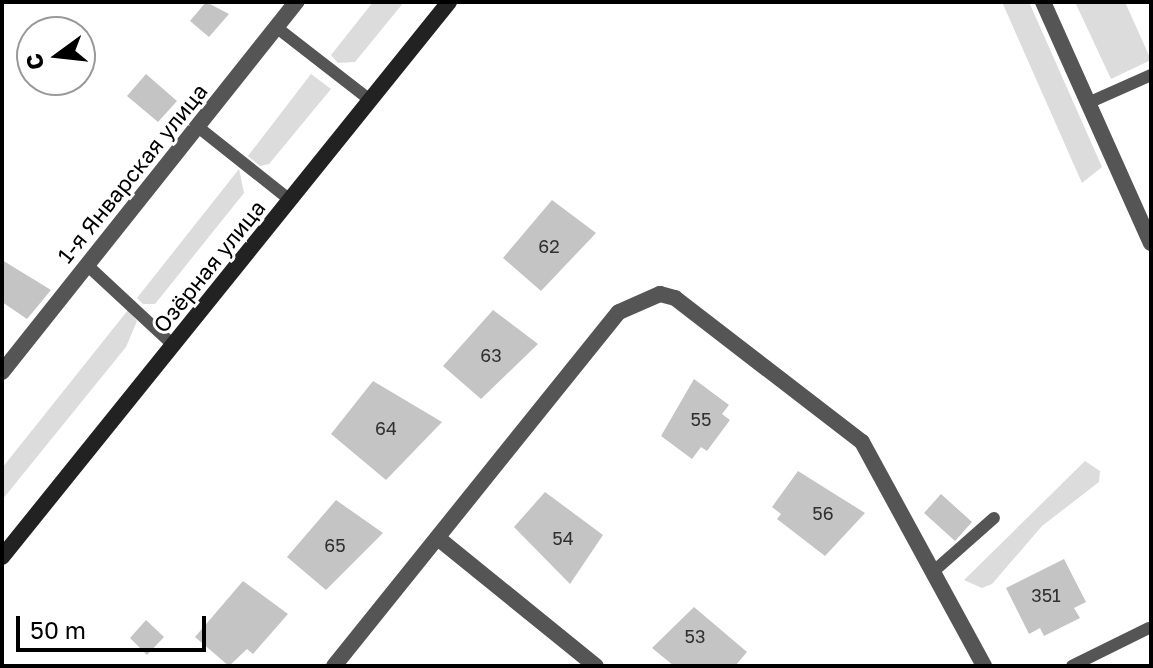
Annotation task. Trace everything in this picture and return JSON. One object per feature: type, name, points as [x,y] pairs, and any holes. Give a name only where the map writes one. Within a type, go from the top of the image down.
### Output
[{"type":"main road","name":"Озёрная улица","points":[[2,557],[449,2]]},
{"type":"street","name":"1-я Январская улица","points":[[2,372],[296,2]]},
{"type":"street","points":[[1043,2],[1151,243]]},
{"type":"street","points":[[334,666],[619,312],[660,294],[675,298],[862,442],[984,666]]},
{"type":"street","points":[[439,539],[596,666]]},
{"type":"lane","points":[[276,27],[370,100]]},
{"type":"lane","points":[[1088,103],[1151,75]]},
{"type":"lane","points":[[198,127],[290,200]]},
{"type":"lane","points":[[87,265],[173,345]]},
{"type":"lane","points":[[934,571],[994,518]]},
{"type":"lane","points":[[1072,666],[1149,628]]},
{"type":"shaded area","points":[[373,2],[404,2],[355,62],[338,63],[331,55]]},
{"type":"shaded area","points":[[1002,2],[1029,2],[1102,167],[1082,183]]},
{"type":"shaded area","points":[[1075,2],[1125,2],[1151,60],[1111,79]]},
{"type":"shaded area","points":[[311,74],[331,89],[269,164],[260,166],[248,156]]},
{"type":"shaded area","points":[[239,169],[244,193],[155,304],[143,304],[137,298]]},
{"type":"shaded area","points":[[128,310],[137,321],[126,347],[2,500],[2,468]]},
{"type":"shaded area","points":[[1085,461],[1100,471],[1099,482],[1042,526],[992,584],[982,588],[964,580]]},
{"type":"building","points":[[206,2],[229,14],[209,37],[190,21]]},
{"type":"building","points":[[146,74],[177,101],[158,122],[127,96]]},
{"type":"building","points":[[552,200],[596,233],[541,291],[503,258]]},
{"type":"building","points":[[2,260],[51,290],[27,319],[2,302]]},
{"type":"building","points":[[493,310],[538,344],[481,399],[443,366]]},
{"type":"building","points":[[694,379],[729,405],[722,414],[730,420],[707,451],[701,447],[692,459],[661,436]]},
{"type":"building","points":[[373,381],[442,422],[386,480],[331,434]]},
{"type":"building","points":[[798,471],[865,513],[825,556],[777,519],[781,514],[772,507]]},
{"type":"building","points":[[545,492],[603,535],[570,584],[514,527]]},
{"type":"building","points":[[941,494],[972,522],[955,541],[924,513]]},
{"type":"building","points":[[336,500],[383,533],[326,590],[287,557]]},
{"type":"building","points":[[1064,559],[1086,602],[1074,608],[1080,618],[1044,636],[1040,628],[1029,634],[1006,588]]},
{"type":"building","points":[[243,581],[288,614],[253,654],[247,649],[229,666],[195,637]]},
{"type":"building","points":[[694,607],[747,652],[735,666],[674,666],[652,648]]},
{"type":"building","points":[[146,620],[164,637],[147,655],[130,638]]}]
